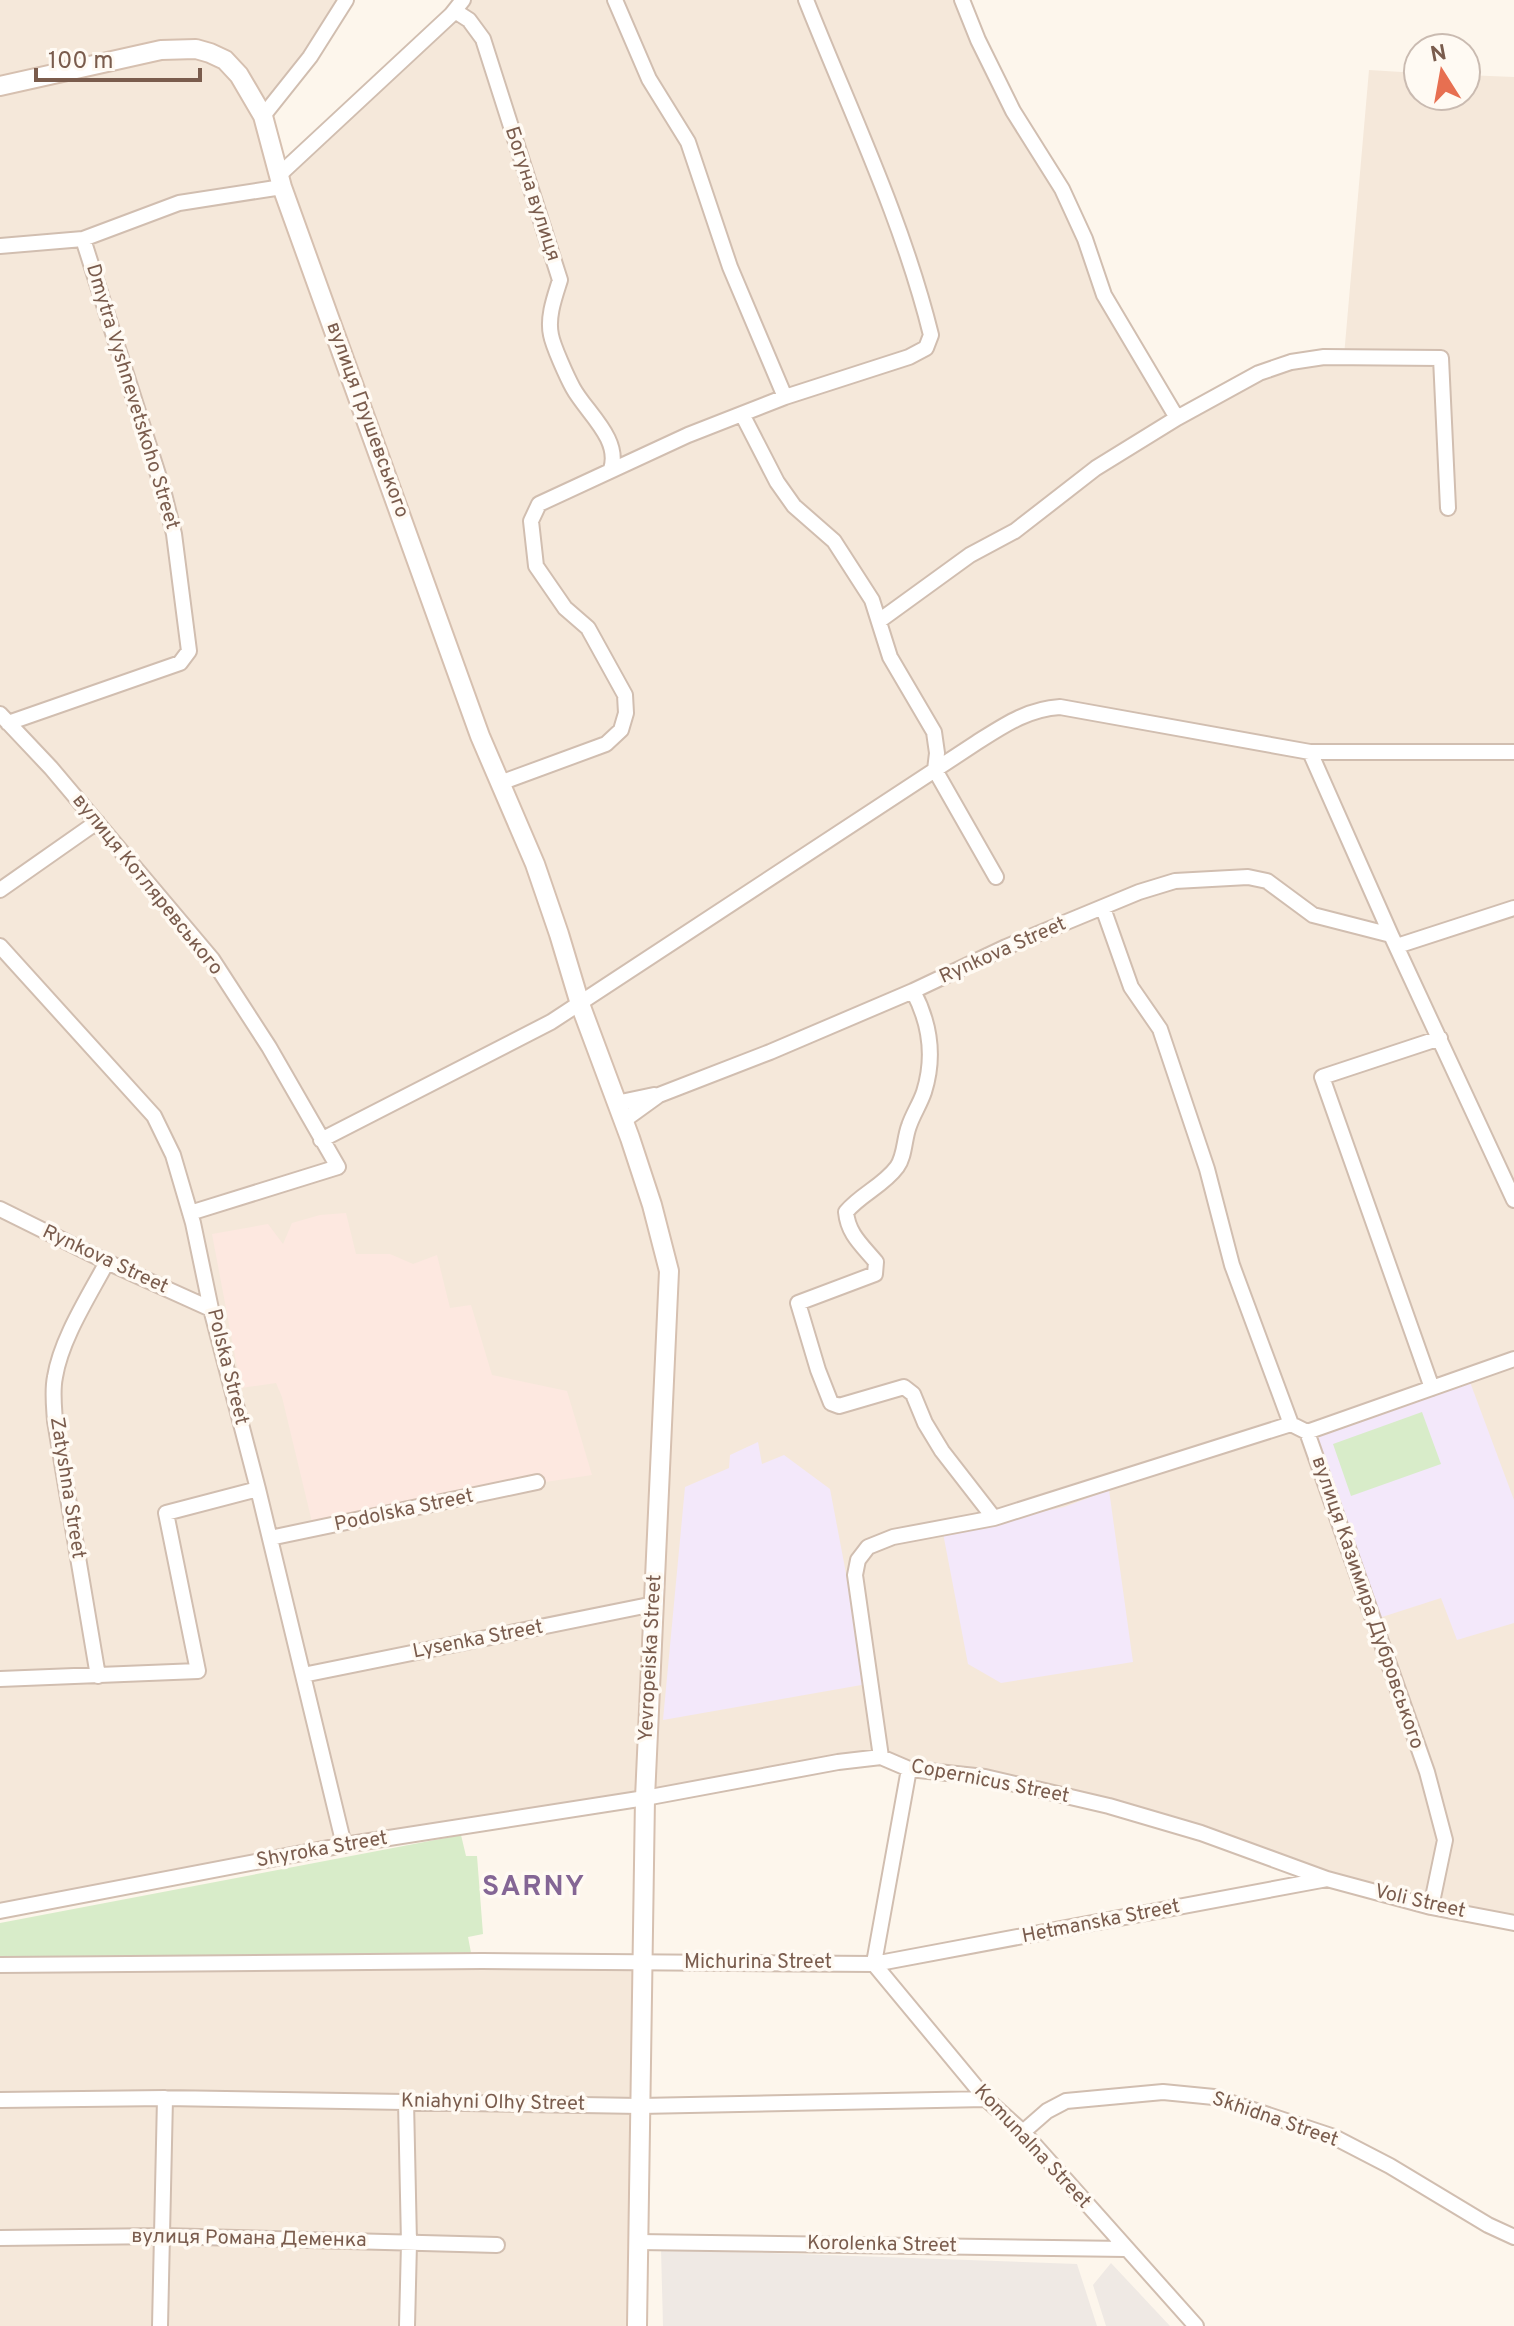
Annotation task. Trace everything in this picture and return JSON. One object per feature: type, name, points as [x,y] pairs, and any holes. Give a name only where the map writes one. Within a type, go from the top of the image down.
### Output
[{"type":"main road","name":"вулиця Грушевського","points":[[0,86],[161,50],[196,49],[225,60],[239,75],[263,116],[281,181],[480,736],[535,864],[580,1004]]},
{"type":"main road","name":"Yevropeiska Street","points":[[580,1004],[652,1205],[669,1271],[645,1798],[637,2326]]},
{"type":"street","points":[[263,116],[310,57],[346,0]]},
{"type":"street","points":[[615,0],[649,79],[688,142],[730,267],[785,397]]},
{"type":"street","points":[[500,783],[606,744],[621,730],[626,713],[625,695],[588,628],[565,608],[536,566],[531,521],[539,504],[688,435],[785,397],[909,357],[926,348],[931,335],[902,238],[870,150],[806,0]]},
{"type":"street","points":[[962,0],[1013,111],[1062,189],[1085,239],[1104,295],[1177,418]]},
{"type":"street","points":[[0,246],[83,239],[179,203],[281,181],[459,5]]},
{"type":"street","name":"Богуна вулиця","points":[[459,5],[483,39],[560,280],[551,314],[550,335],[573,388],[613,449],[611,469]]},
{"type":"street","name":"Dmytra Vyshnevetskoho Street","points":[[83,239],[163,490],[174,534],[189,651]]},
{"type":"street","points":[[879,621],[970,555],[1015,531],[1096,468],[1177,418],[1259,373],[1291,362],[1344,356],[1441,358],[1448,508]]},
{"type":"street","points":[[742,414],[777,482],[794,506],[834,541],[872,600],[890,657],[934,732],[937,753],[935,770],[996,877]]},
{"type":"street","name":"вулиця Котляревського","points":[[189,651],[180,663],[4,719],[51,768],[212,959],[269,1047],[321,1140]]},
{"type":"street","points":[[190,1213],[338,1167],[321,1140],[551,1022],[1025,713],[1060,707],[1082,710],[1310,752],[1514,752]]},
{"type":"street","points":[[1310,752],[1514,1200]]},
{"type":"street","points":[[0,890],[97,822]]},
{"type":"street","name":"Rynkova Street","points":[[623,1121],[659,1095],[770,1052],[1006,947],[1139,892],[1175,881],[1248,877],[1267,881],[1313,915],[1394,941]]},
{"type":"street","points":[[881,1757],[855,1575],[858,1560],[868,1547],[893,1537],[994,1518],[1291,1424],[1232,1265],[1207,1169],[1160,1029],[1131,987],[1103,908]]},
{"type":"street","points":[[1394,941],[1514,908]]},
{"type":"street","name":"Polska Street","points":[[0,946],[154,1116],[173,1155],[190,1213],[344,1845]]},
{"type":"street","points":[[913,991],[922,1008],[929,1035],[930,1065],[924,1092],[908,1128],[899,1165],[846,1212],[847,1224],[854,1237],[876,1262],[875,1274],[798,1303],[831,1403],[839,1406],[904,1387],[913,1394],[925,1423],[942,1451],[994,1518]]},
{"type":"street","points":[[1432,1388],[1322,1077],[1440,1038]]},
{"type":"street","points":[[616,1103],[659,1095]]},
{"type":"street","name":"Rynkova Street","points":[[0,1209],[211,1309]]},
{"type":"street","name":"Zatyshna Street","points":[[98,1676],[53,1395],[60,1357],[107,1262]]},
{"type":"street","points":[[1307,1432],[1514,1359]]},
{"type":"street","name":"вулиця Казимира Дубровського","points":[[1291,1424],[1307,1432],[1427,1772],[1445,1840],[1431,1907]]},
{"type":"street","name":"Podolska Street","points":[[270,1538],[537,1482]]},
{"type":"street","points":[[0,1679],[198,1671],[166,1513],[258,1489]]},
{"type":"street","name":"Lysenka Street","points":[[303,1675],[654,1604]]},
{"type":"street","name":"Copernicus Street","points":[[645,1798],[838,1762],[881,1757],[909,1769],[985,1777],[1109,1806],[1201,1833],[1327,1879]]},
{"type":"street","points":[[874,1964],[909,1769]]},
{"type":"street","name":"Shyroka Street","points":[[0,1911],[344,1845],[645,1798]]},
{"type":"street","name":"Voli Street","points":[[1327,1879],[1431,1907],[1514,1923]]},
{"type":"street","name":"Hetmanska Street","points":[[874,1964],[1327,1879]]},
{"type":"street","points":[[0,1965],[451,1961],[643,1963]]},
{"type":"street","name":"Michurina Street","points":[[643,1963],[874,1964]]},
{"type":"street","name":"Komunalna Street","points":[[874,1964],[986,2099],[1023,2132],[1196,2326]]},
{"type":"street","name":"Skhidna Street","points":[[1023,2132],[1047,2111],[1066,2101],[1163,2092],[1214,2097],[1334,2137],[1514,2237]]},
{"type":"street","points":[[160,2326],[165,2098]]},
{"type":"street","name":"Kniahyni Olhy Street","points":[[0,2100],[165,2098],[640,2106],[986,2099]]},
{"type":"street","points":[[406,2101],[407,2326]]},
{"type":"street","name":"вулиця Романа Деменка","points":[[0,2238],[162,2236],[497,2245]]},
{"type":"street","name":"Korolenka Street","points":[[638,2242],[1126,2249]]},
{"type":"shaded area","points":[[0,0],[346,0],[264,115],[279,174],[463,0],[962,0],[1062,189],[1104,295],[1177,418],[1259,373],[1344,356],[1369,70],[1402,72],[1402,112],[1482,112],[1482,76],[1514,77],[1514,1923],[1431,1907],[1201,1833],[881,1757],[0,1911]]},
{"type":"shaded area","points":[[346,1213],[356,1254],[390,1254],[413,1264],[437,1255],[450,1308],[471,1305],[492,1375],[567,1391],[592,1475],[519,1486],[454,1501],[419,1497],[401,1505],[312,1522],[276,1383],[241,1388],[212,1234],[268,1224],[283,1244],[292,1223],[320,1215]]},
{"type":"shaded area","points":[[1470,1382],[1514,1500],[1514,1623],[1457,1640],[1441,1598],[1379,1618],[1317,1444],[1319,1436]]},
{"type":"shaded area","points":[[758,1442],[762,1464],[784,1455],[830,1489],[867,1684],[663,1720],[685,1487],[729,1468],[730,1455]]},
{"type":"shaded area","points":[[1109,1490],[1133,1662],[1001,1683],[968,1664],[943,1533],[1064,1507]]},
{"type":"shaded area","points":[[643,1963],[637,2326],[0,2326],[0,1965]]},
{"type":"shaded area","points":[[661,2249],[1077,2264],[1097,2326],[663,2326]]},
{"type":"shaded area","points":[[1111,2263],[1170,2326],[1106,2326],[1093,2285]]},
{"type":"green space","points":[[1422,1412],[1441,1464],[1351,1496],[1333,1444]]},
{"type":"green space","points":[[461,1835],[466,1856],[477,1856],[483,1934],[468,1937],[472,1958],[0,1958],[0,1923]]},
{"type":"district","name":"SARNY","points":[[534,1888]]}]
